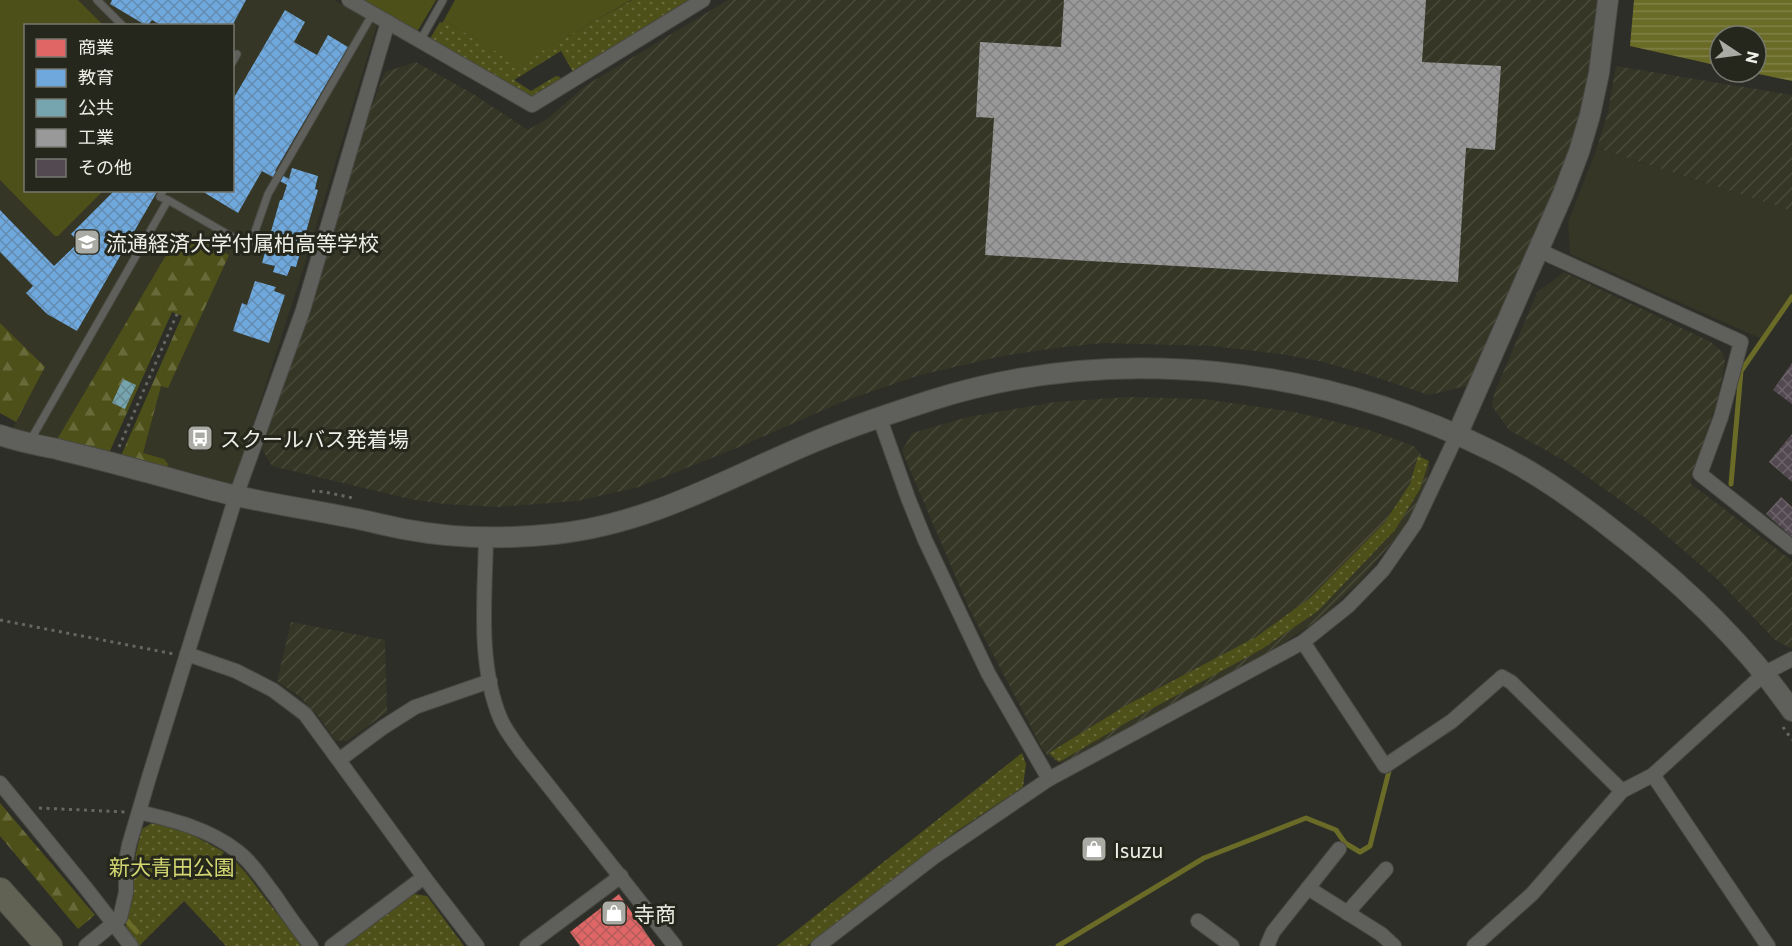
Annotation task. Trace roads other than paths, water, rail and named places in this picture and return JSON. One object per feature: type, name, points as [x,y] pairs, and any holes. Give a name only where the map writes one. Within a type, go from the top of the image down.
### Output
[{"type":"highway","points":[[0,891],[49,946]]},
{"type":"highway","points":[[0,911],[27,946]]},
{"type":"street","points":[[349,0],[532,105],[703,0]]},
{"type":"street","points":[[818,946],[934,857],[1050,779],[1303,642],[1348,606],[1383,570],[1415,524],[1457,435],[1567,183],[1590,115],[1599,73],[1608,0]]},
{"type":"street","points":[[91,943],[120,918],[124,904],[129,845],[236,496],[303,310],[388,22]]},
{"type":"street","points":[[1538,250],[1741,342],[1721,417],[1700,474],[1792,547]]},
{"type":"street","points":[[0,435],[236,496],[413,531],[486,538],[595,529],[629,520],[717,487],[822,438],[972,389],[1034,376],[1092,370],[1181,369],[1231,373],[1290,382],[1342,394],[1457,435],[1492,451],[1552,485],[1634,544],[1665,570],[1714,618],[1765,673],[1786,716]]},
{"type":"street","points":[[880,418],[925,540],[988,673],[1050,779]]},
{"type":"street","points":[[486,538],[485,633],[490,681],[495,705],[502,722],[511,737],[675,946]]},
{"type":"street","points":[[1303,642],[1385,766],[1452,720],[1503,677],[1511,682],[1622,791]]},
{"type":"street","points":[[187,654],[236,671],[273,690],[305,714],[423,877],[477,946]]},
{"type":"street","points":[[1474,946],[1532,894],[1622,791],[1653,775],[1765,673],[1792,659]]},
{"type":"street","points":[[339,760],[415,707],[490,681]]},
{"type":"street","points":[[1653,775],[1768,946]]},
{"type":"street","points":[[0,783],[131,946]]},
{"type":"street","points":[[139,812],[187,825],[223,841],[240,853],[260,876],[311,946]]},
{"type":"street","points":[[1267,946],[1273,932],[1339,849]]},
{"type":"street","points":[[1347,913],[1386,869]]},
{"type":"street","points":[[527,946],[621,876]]},
{"type":"street","points":[[333,946],[423,877]]},
{"type":"street","points":[[1308,888],[1381,934],[1394,946]]},
{"type":"street","points":[[1198,921],[1232,946]]},
{"type":"street","points":[[1372,946],[1381,934]]},
{"type":"lane","points":[[97,0],[121,24]]},
{"type":"lane","points":[[420,41],[443,0]]},
{"type":"lane","points":[[163,192],[160,197],[237,239],[251,243],[268,194],[373,14]]},
{"type":"lane","points":[[234,59],[237,54]]},
{"type":"lane","points":[[29,443],[168,200]]},
{"type":"waterway","points":[[1731,484],[1741,371],[1792,297]]},
{"type":"waterway","points":[[1058,946],[1204,858],[1306,818],[1336,830],[1345,843],[1360,852],[1370,846],[1390,767]]},
{"type":"waterway","points":[[127,921],[137,932]]},
{"type":"place","name":"流通経済大学付属柏高等学校","points":[[87,242]]},
{"type":"place","name":"スクールバス発着場","points":[[200,438]]},
{"type":"place","name":"Isuzu","points":[[1094,849]]},
{"type":"place","name":"寺商","points":[[614,913]]},
{"type":"park label","name":"新大青田公園","points":[[172,866]]}]
